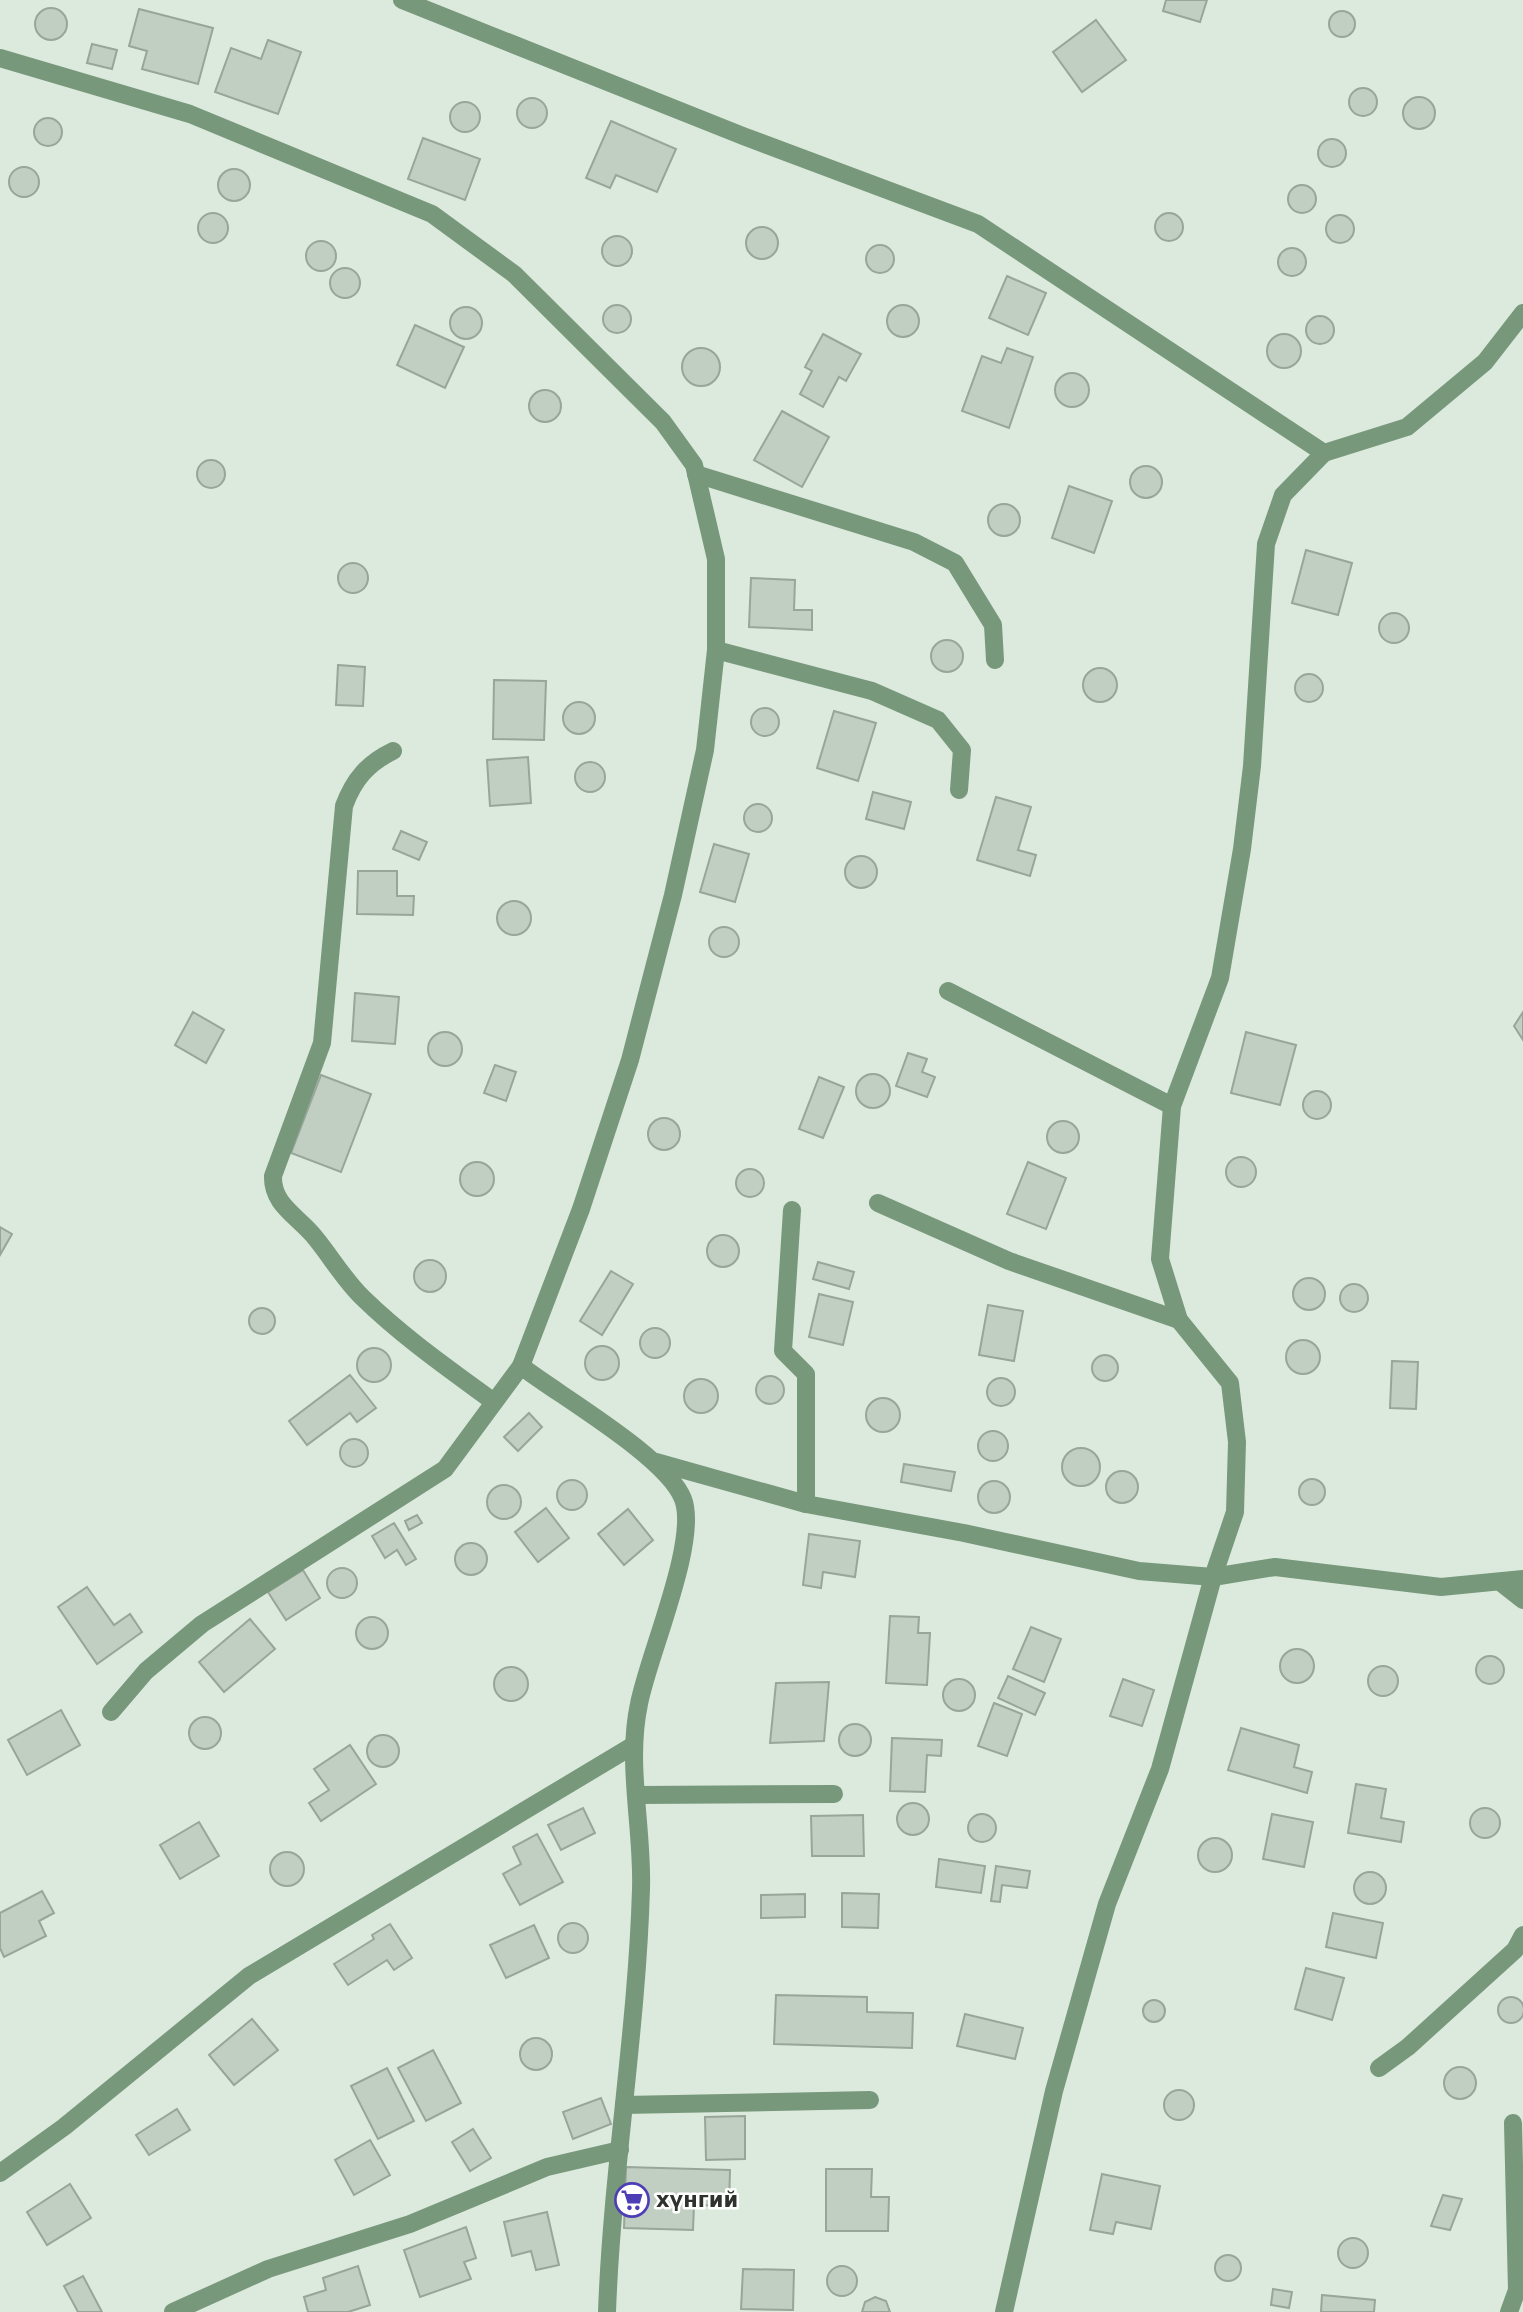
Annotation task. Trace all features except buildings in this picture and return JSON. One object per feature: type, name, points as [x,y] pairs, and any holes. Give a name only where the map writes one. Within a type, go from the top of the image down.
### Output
[{"type":"street","points":[[402,0],[694,117],[978,224],[1324,453]]},
{"type":"street","points":[[0,58],[95,89],[190,114],[432,214],[514,274],[663,422],[694,466],[716,559],[716,650],[705,750],[673,895],[630,1060],[580,1209],[520,1366],[445,1469],[202,1623],[146,1671],[111,1713]]},
{"type":"street","points":[[1004,2312],[1054,2091],[1095,1944],[1107,1905],[1160,1769],[1213,1577],[1236,1512],[1237,1442],[1230,1383],[1179,1320],[1160,1259],[1172,1105],[1220,978],[1242,849],[1252,766],[1266,544],[1283,495],[1324,453],[1407,427],[1486,362],[1523,313]]},
{"type":"street","points":[[696,474],[914,542],[955,563],[993,625],[995,660]]},
{"type":"street","points":[[716,650],[872,691],[938,720],[962,750],[959,790]]},
{"type":"street","points":[[393,751],[374,760],[352,784],[344,806],[322,1043],[273,1176],[272,1189],[276,1198],[312,1233],[361,1297],[416,1344],[494,1402]]},
{"type":"street","points":[[948,991],[1172,1105]]},
{"type":"street","points":[[878,1203],[1009,1261],[1179,1320]]},
{"type":"street","points":[[792,1210],[783,1351],[806,1374],[806,1503]]},
{"type":"street","points":[[520,1366],[656,1462],[682,1495],[687,1513],[682,1551],[638,1705],[635,1745],[641,1888],[607,2312]]},
{"type":"street","points":[[656,1462],[806,1503],[964,1533],[1139,1571],[1213,1577],[1275,1567],[1441,1587],[1523,1579]]},
{"type":"street","points":[[1500,1582],[1523,1600]]},
{"type":"street","points":[[0,2173],[64,2127],[249,1976],[635,1745]]},
{"type":"street","points":[[637,1795],[834,1794]]},
{"type":"street","points":[[1379,2068],[1408,2047],[1505,1959],[1523,1936]]},
{"type":"street","points":[[624,2105],[870,2100]]},
{"type":"street","points":[[1509,2312],[1520,2291],[1513,2123]]},
{"type":"street","points":[[173,2312],[268,2269],[410,2224],[547,2167],[620,2150]]},
{"type":"place","name":"хүнгий","points":[[632,2200]]}]
